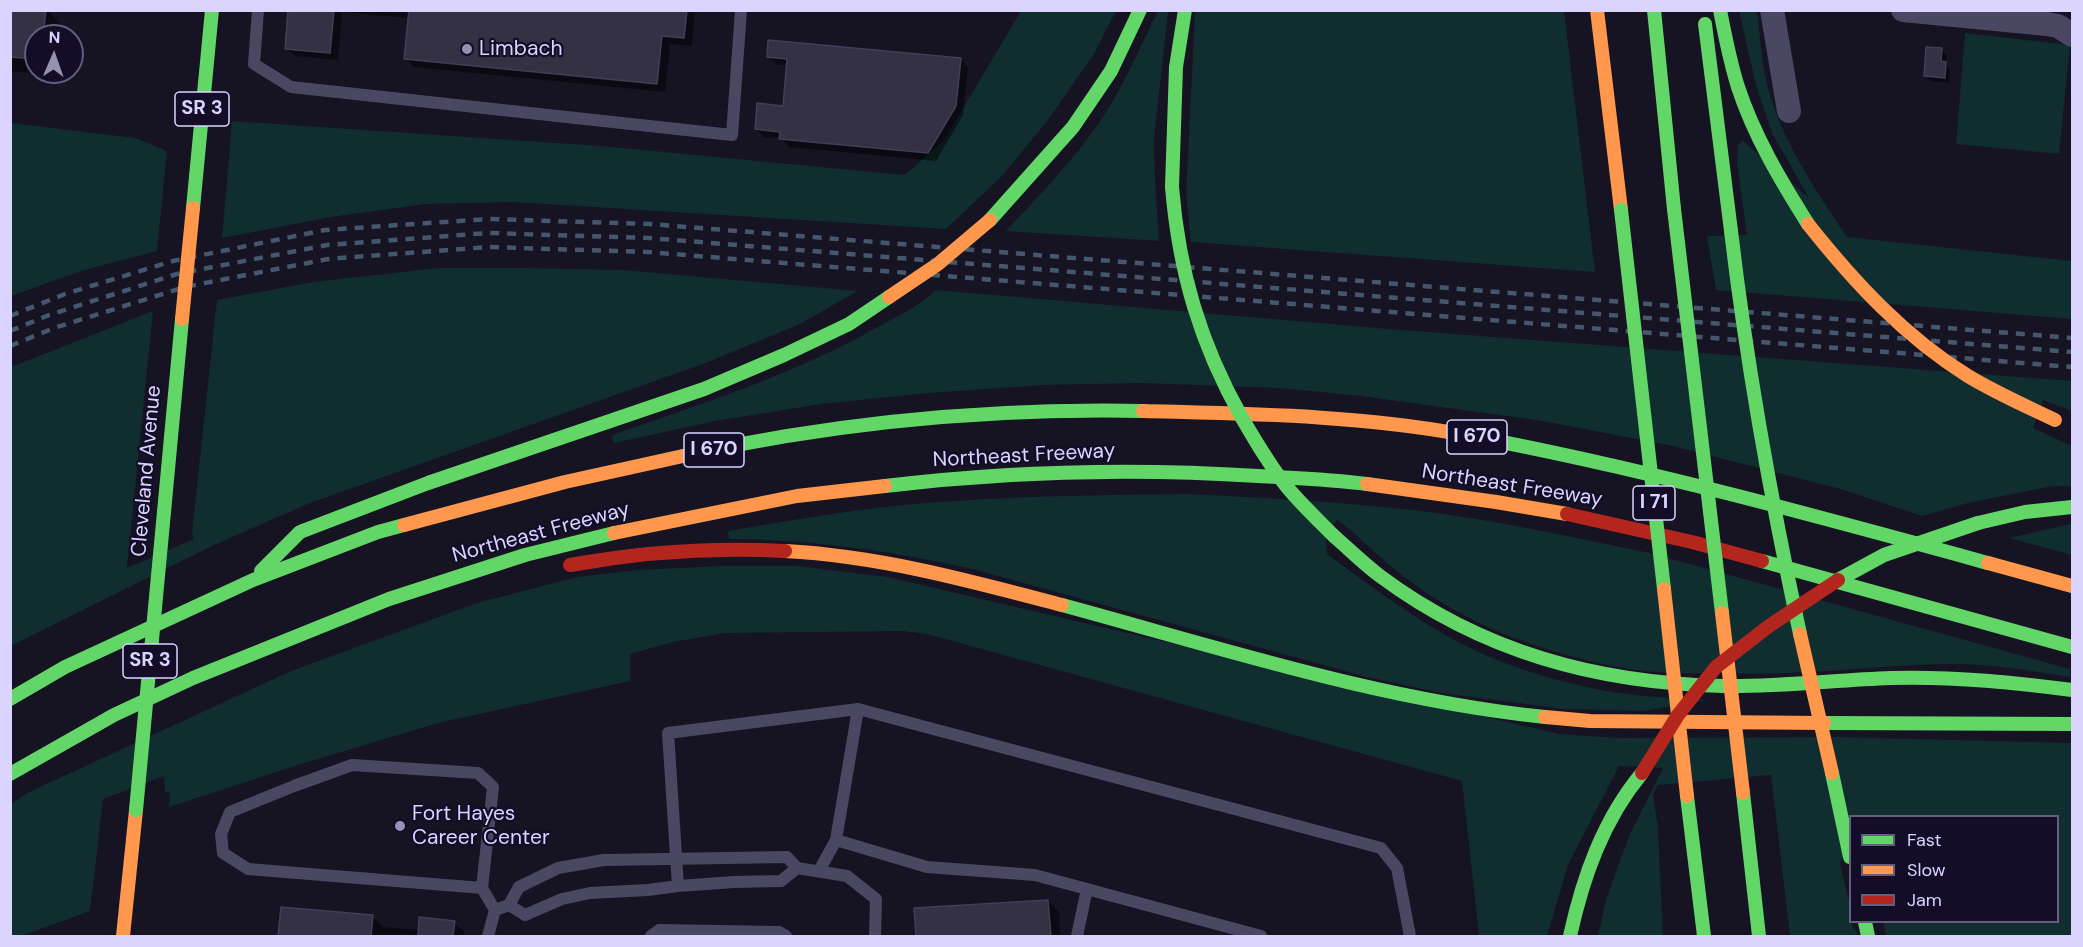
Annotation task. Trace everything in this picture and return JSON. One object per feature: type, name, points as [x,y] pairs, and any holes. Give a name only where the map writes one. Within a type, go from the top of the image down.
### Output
[{"type":"main road","name":"Cleveland Avenue","points":[[123,936],[212,10]]},
{"type":"main road","points":[[253,580],[300,532],[428,483],[705,389],[849,324],[938,264],[990,220],[1073,127],[1111,70],[1140,10]]},
{"type":"main road","points":[[1185,10],[1176,67],[1173,126],[1174,224],[1179,257],[1196,316],[1215,367],[1266,457],[1302,504],[1335,537],[1378,574],[1429,608],[1481,637],[1536,657],[1590,672],[1633,680],[1693,686],[1761,686],[1892,678],[1943,678],[2037,684],[2073,690]]},
{"type":"main road","name":"I 71","points":[[1597,10],[1704,936]]},
{"type":"main road","name":"I 71","points":[[1654,10],[1674,209],[1759,936]]},
{"type":"main road","points":[[1703,10],[1757,421],[1798,628],[1849,848]]},
{"type":"main road","points":[[1720,10],[1739,88],[1750,116],[1785,188],[1808,224],[1838,263],[1881,309],[1933,351],[2006,397],[2059,421]]},
{"type":"main road","name":"Northeast Freeway","points":[[10,699],[65,667],[253,580],[378,532],[565,482],[702,452],[865,424],[1007,413],[1135,411],[1302,415],[1432,429],[1523,446],[1754,499],[2073,585]]},
{"type":"main road","name":"Northeast Freeway","points":[[10,774],[114,715],[193,678],[389,599],[525,555],[653,524],[797,496],[948,478],[1086,471],[1224,474],[1352,482],[1496,502],[1593,519],[1747,556],[2073,647]]},
{"type":"main road","points":[[1570,936],[1575,912],[1593,858],[1616,808],[1678,715],[1716,667],[1769,626],[1832,583],[1884,555],[1978,523],[2025,512],[2073,507]]},
{"type":"main road","points":[[558,567],[601,559],[657,553],[751,549],[825,554],[895,564],[960,578],[1380,691],[1509,713],[1590,721],[2073,724]]},
{"type":"main road","points":[[389,599],[491,580]]},
{"type":"main road","points":[[1596,892],[1641,773]]},
{"type":"street","points":[[1772,10],[1789,111]]},
{"type":"street","points":[[1904,10],[2047,24],[2058,26],[2073,35]]},
{"type":"lane","points":[[258,10],[254,64],[291,87],[732,135],[741,10]]},
{"type":"lane","points":[[819,871],[836,840],[858,709]]},
{"type":"lane","points":[[678,886],[668,733],[858,709],[1381,848],[1397,868],[1410,936]]},
{"type":"lane","points":[[482,888],[248,869],[223,853],[221,834],[230,812],[352,765],[478,773],[493,787],[482,888],[495,910],[488,936]]},
{"type":"lane","points":[[836,840],[927,867],[1035,875],[1227,932],[1261,936]]},
{"type":"lane","points":[[495,910],[509,905],[519,887],[558,868],[604,860],[787,857],[797,868],[848,876],[876,899],[875,936]]},
{"type":"lane","points":[[509,905],[525,915],[562,899],[590,893],[781,881],[797,868]]},
{"type":"lane","points":[[1077,936],[1087,889]]},
{"type":"lane","points":[[651,936],[659,930],[779,932],[786,936]]},
{"type":"green space","points":[[1021,11],[1116,11],[1094,54],[1048,120],[1001,177],[946,229],[513,202],[426,204],[331,217],[222,238],[232,121],[601,146],[905,175],[944,140]]},
{"type":"green space","points":[[1158,11],[1168,11],[1154,140],[1159,241],[1006,231],[1067,164],[1095,129],[1119,90]]},
{"type":"green space","points":[[1195,11],[1564,11],[1595,272],[1191,242],[1186,194]]},
{"type":"green space","points":[[1739,11],[1757,11],[1766,80],[1780,122],[1799,162],[1847,237],[2072,261],[2072,319],[1716,290],[1707,236],[1747,235],[1737,163],[1738,145],[1743,141],[1809,198],[1772,133],[1756,85]]},
{"type":"green space","points":[[1965,33],[2070,45],[2059,154],[1956,144]]},
{"type":"green space","points":[[11,123],[135,138],[167,151],[157,251],[81,271],[11,296]]},
{"type":"green space","points":[[438,268],[623,270],[858,291],[798,325],[703,364],[310,503],[214,545],[11,646],[11,367],[153,311],[127,568],[194,539],[192,532],[217,300],[313,282]]},
{"type":"green space","points":[[936,290],[1389,329],[2072,381],[2072,411],[2043,400],[2033,428],[2072,446],[2072,486],[2053,486],[1968,503],[1922,516],[1844,490],[1673,446],[1543,421],[1361,396],[1280,388],[1141,383],[1044,385],[821,404],[715,421],[614,443],[612,435],[746,388],[811,361],[922,302]]},
{"type":"green space","points":[[1186,494],[1300,500],[1413,510],[1502,523],[1650,553],[2070,669],[2070,677],[1968,664],[1722,674],[1639,670],[1596,663],[1529,643],[1492,629],[1462,614],[1404,577],[1337,520],[1326,535],[1327,554],[1409,612],[1480,653],[1545,677],[1590,688],[1653,697],[1708,700],[1644,711],[1564,709],[1441,693],[1367,677],[945,563],[823,544],[729,539],[728,531],[901,505],[1024,497]]},
{"type":"green space","points":[[2070,524],[2072,524],[2072,555],[2009,538]]},
{"type":"green space","points":[[722,566],[797,566],[888,577],[1559,734],[1620,738],[1837,737],[2072,743],[2072,936],[1886,936],[1883,923],[2059,923],[2059,815],[1849,815],[1849,839],[1840,864],[1849,901],[1849,923],[1859,936],[1790,936],[1771,775],[1658,785],[1653,794],[1658,829],[1663,936],[1598,936],[1606,899],[1630,834],[1663,768],[1619,766],[1568,865],[1547,936],[1479,936],[1462,781],[927,634],[902,631],[725,633],[673,642],[630,654],[630,681],[438,723],[169,807],[170,793],[165,792],[164,776],[103,799],[90,911],[21,936],[11,936],[11,804],[27,793],[291,671],[477,603],[577,577],[637,570]]},
{"type":"building","points":[[10,10],[46,10],[44,24],[24,24],[24,58],[10,57]]},
{"type":"building","points":[[288,10],[334,10],[330,53],[285,49]]},
{"type":"building","name":"Limbach","points":[[409,10],[687,10],[684,38],[662,36],[657,84],[404,59]]},
{"type":"building","points":[[768,40],[961,58],[956,106],[928,153],[779,139],[780,132],[755,129],[757,103],[783,106],[787,59],[767,57]]},
{"type":"building","points":[[1926,47],[1942,48],[1941,61],[1946,62],[1945,78],[1924,76]]},
{"type":"building","points":[[1048,900],[1051,936],[916,936],[914,908]]},
{"type":"building","points":[[281,907],[373,915],[371,936],[278,936]]},
{"type":"building","points":[[419,917],[455,921],[453,936],[418,936]]},
{"type":"railway","points":[[10,316],[65,294],[173,261],[325,230],[488,219],[650,224],[2072,338]]},
{"type":"railway","points":[[10,331],[49,315],[177,274],[327,245],[488,233],[649,238],[2072,352]]},
{"type":"railway","points":[[10,346],[54,328],[185,287],[328,259],[488,247],[648,252],[2072,367]]},
{"type":"traffic: fast","points":[[193,208],[212,10]]},
{"type":"traffic: fast","points":[[990,220],[1073,127],[1111,71],[1140,10]]},
{"type":"traffic: fast","points":[[1172,187],[1176,67],[1185,10]]},
{"type":"traffic: fast","points":[[1654,10],[1674,209]]},
{"type":"traffic: fast","points":[[1720,10],[1744,105],[1769,158],[1808,224]]},
{"type":"traffic: fast","points":[[1705,24],[1731,231]]},
{"type":"traffic: fast","points":[[1172,187],[1186,278],[1203,334],[1227,390],[1281,479],[1335,537]]},
{"type":"traffic: fast","points":[[1674,209],[1722,613]]},
{"type":"traffic: fast","points":[[1621,210],[1664,589]]},
{"type":"traffic: fast","points":[[1731,231],[1744,332],[1761,433],[1800,634]]},
{"type":"traffic: fast","points":[[261,571],[300,532],[428,483],[704,389],[849,324],[889,297]]},
{"type":"traffic: fast","points":[[164,512],[182,319]]},
{"type":"traffic: fast","points":[[683,456],[796,435],[912,420],[1027,412],[1143,411]]},
{"type":"traffic: fast","points":[[1460,434],[1660,477],[1988,563]]},
{"type":"traffic: fast","points":[[885,486],[978,477],[1071,472],[1164,472],[1367,484]]},
{"type":"traffic: fast","points":[[1978,523],[2025,512],[2072,507]]},
{"type":"traffic: fast","points":[[136,810],[164,512]]},
{"type":"traffic: fast","points":[[1838,580],[1884,555],[1978,523]]},
{"type":"traffic: fast","points":[[10,699],[65,667],[253,580],[378,532],[404,525]]},
{"type":"traffic: fast","points":[[10,774],[114,715],[193,678],[389,599],[525,555],[614,533]]},
{"type":"traffic: fast","points":[[1335,537],[1380,576],[1459,625],[1542,658],[1586,670],[1676,684],[1723,686],[1937,678],[1982,680],[2072,690]]},
{"type":"traffic: fast","points":[[1762,561],[2072,647]]},
{"type":"traffic: fast","points":[[1062,605],[1301,671],[1422,698],[1545,717]]},
{"type":"traffic: fast","points":[[1824,723],[2072,724]]},
{"type":"traffic: fast","points":[[1570,936],[1581,892],[1596,850],[1616,810],[1642,773]]},
{"type":"traffic: fast","points":[[1832,773],[1849,852]]},
{"type":"traffic: fast","points":[[1743,793],[1759,936]]},
{"type":"traffic: fast","points":[[1687,796],[1704,936]]},
{"type":"traffic: fast","points":[[1865,923],[1868,936]]},
{"type":"traffic: slow","points":[[1597,10],[1621,210]]},
{"type":"traffic: slow","points":[[182,319],[193,208]]},
{"type":"traffic: slow","points":[[889,297],[938,264],[990,220]]},
{"type":"traffic: slow","points":[[1808,224],[1862,287],[1923,344],[1968,376],[2055,420]]},
{"type":"traffic: slow","points":[[1143,411],[1342,419],[1460,434]]},
{"type":"traffic: slow","points":[[404,525],[565,482],[683,456]]},
{"type":"traffic: slow","points":[[1367,484],[1567,514]]},
{"type":"traffic: slow","points":[[614,533],[797,496],[885,486]]},
{"type":"traffic: slow","points":[[785,551],[890,564],[1062,605]]},
{"type":"traffic: slow","points":[[1988,563],[2072,586]]},
{"type":"traffic: slow","points":[[1664,589],[1687,796]]},
{"type":"traffic: slow","points":[[1722,613],[1743,793]]},
{"type":"traffic: slow","points":[[1800,634],[1832,773]]},
{"type":"traffic: slow","points":[[1545,717],[1590,721],[1824,723]]},
{"type":"traffic: slow","points":[[123,936],[136,810]]},
{"type":"traffic: jam","points":[[1567,514],[1692,542],[1762,561]]},
{"type":"traffic: jam","points":[[570,565],[677,552],[785,551]]},
{"type":"traffic: jam","points":[[1642,773],[1678,715],[1716,667],[1769,626],[1838,580]]},
{"type":"place","name":"Limbach","points":[[467,49]]},
{"type":"place","name":"Fort Hayes Career Center","points":[[400,826]]}]
